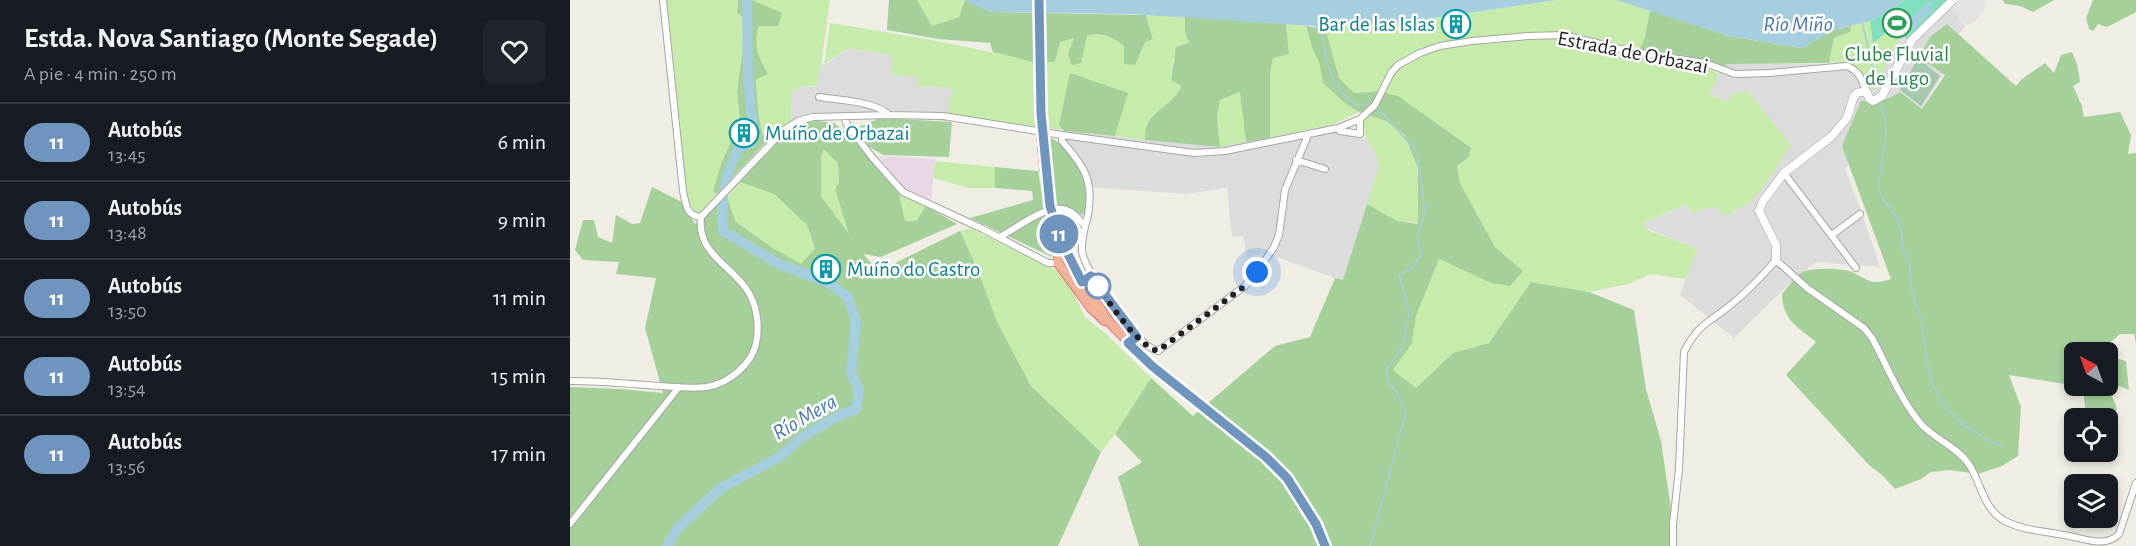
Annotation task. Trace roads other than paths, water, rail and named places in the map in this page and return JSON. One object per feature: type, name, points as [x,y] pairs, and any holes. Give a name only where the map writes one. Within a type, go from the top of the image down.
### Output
[{"type":"highway","points":[[1039,0],[1041,113],[1046,180],[1054,221],[1082,282],[1110,323],[1152,366],[1266,457],[1287,478],[1316,524],[1325,546]]},
{"type":"highway","points":[[1060,238],[1058,263],[1091,308],[1100,318],[1110,323]]},
{"type":"street","points":[[570,381],[707,387],[727,380],[744,367],[755,349],[759,331],[755,307],[746,288],[720,263],[703,242],[700,228],[701,217],[689,213],[683,191],[663,0]]},
{"type":"street","points":[[1674,546],[1673,524],[1679,469],[1684,352],[1692,335],[1703,324],[1733,304],[1776,260],[1776,245],[1759,211],[1763,201],[1784,173],[1833,136],[1847,118],[1857,93],[1866,91],[1873,101],[1882,96],[1912,40],[1953,0]]},
{"type":"street","name":"Estrada de Orbazai","points":[[701,217],[784,130],[798,121],[813,117],[943,116],[1194,153],[1225,151],[1338,128],[1367,114],[1383,92],[1391,73],[1409,58],[1440,46],[1512,37],[1564,35],[1632,52],[1705,63],[1736,74],[1847,66],[1862,77],[1866,91]]},
{"type":"street","points":[[819,97],[870,105],[884,109],[889,115]]},
{"type":"street","points":[[845,117],[846,123],[872,157],[903,192],[1000,237],[1048,263],[1058,263]]},
{"type":"street","points":[[1338,128],[1340,131],[1360,134],[1360,119]]},
{"type":"street","points":[[1062,135],[1062,141],[1082,166],[1088,180],[1090,196],[1082,241],[1083,254],[1091,276],[1137,337],[1151,350],[1158,351],[1245,286],[1257,272],[1280,235],[1285,190],[1308,135]]},
{"type":"street","points":[[1296,160],[1326,169]]},
{"type":"street","points":[[1784,173],[1856,268]]},
{"type":"street","points":[[1000,237],[1041,213],[1060,208],[1072,213],[1085,226]]},
{"type":"street","points":[[1832,235],[1860,214]]},
{"type":"street","points":[[1776,260],[1807,288],[1864,328],[1872,338],[1912,412],[1925,427],[1966,459],[1989,507],[2003,520],[2020,528],[2061,533],[2100,544],[2108,544],[2119,534],[2136,483]]},
{"type":"street","points":[[1082,282],[1091,276]]},
{"type":"street","points":[[1128,343],[1137,337]]},
{"type":"street","points":[[570,524],[679,387]]},
{"type":"water","points":[[964,0],[1557,0],[1399,23],[1329,26],[1318,29],[1314,26],[1130,14],[991,12]]},
{"type":"water","name":"Río Miño","points":[[1616,0],[1904,0],[1885,14],[1870,21],[1834,30],[1802,48],[1729,36]]},
{"type":"water","points":[[1930,1],[1933,2],[1929,8],[1933,10],[1928,15],[1924,13],[1923,22],[1921,21],[1914,30],[1906,28],[1907,21]]},
{"type":"waterway","name":"Río Mera","points":[[667,546],[678,528],[721,488],[781,456],[802,437],[838,416],[856,409],[859,391],[851,373],[856,323],[848,297],[827,282],[779,264],[723,231],[722,208],[729,170],[738,149],[751,143],[747,0]]},
{"type":"waterway","points":[[1862,22],[1877,85]]},
{"type":"waterway","points":[[1322,27],[1326,60],[1333,80],[1356,105],[1372,105]]},
{"type":"waterway","points":[[1881,104],[1886,138],[1879,178],[1880,195],[1895,215],[1902,232],[1903,250],[1910,266],[1912,291],[1921,320],[1933,385],[1946,408],[1963,425],[1986,440],[2002,446]]},
{"type":"waterway","points":[[1370,546],[1406,411],[1397,393],[1387,381],[1387,369],[1403,346],[1409,312],[1399,275],[1411,269],[1421,254],[1417,235],[1425,212],[1417,152],[1376,108]]},
{"type":"place","name":"Clube Fluvial de Lugo","points":[[1897,23]]},
{"type":"place","name":"Bar de las Islas","points":[[1456,24]]},
{"type":"place","name":"Muíño de Orbazai","points":[[744,133]]},
{"type":"place","name":"Muíño do Castro","points":[[826,269]]}]
